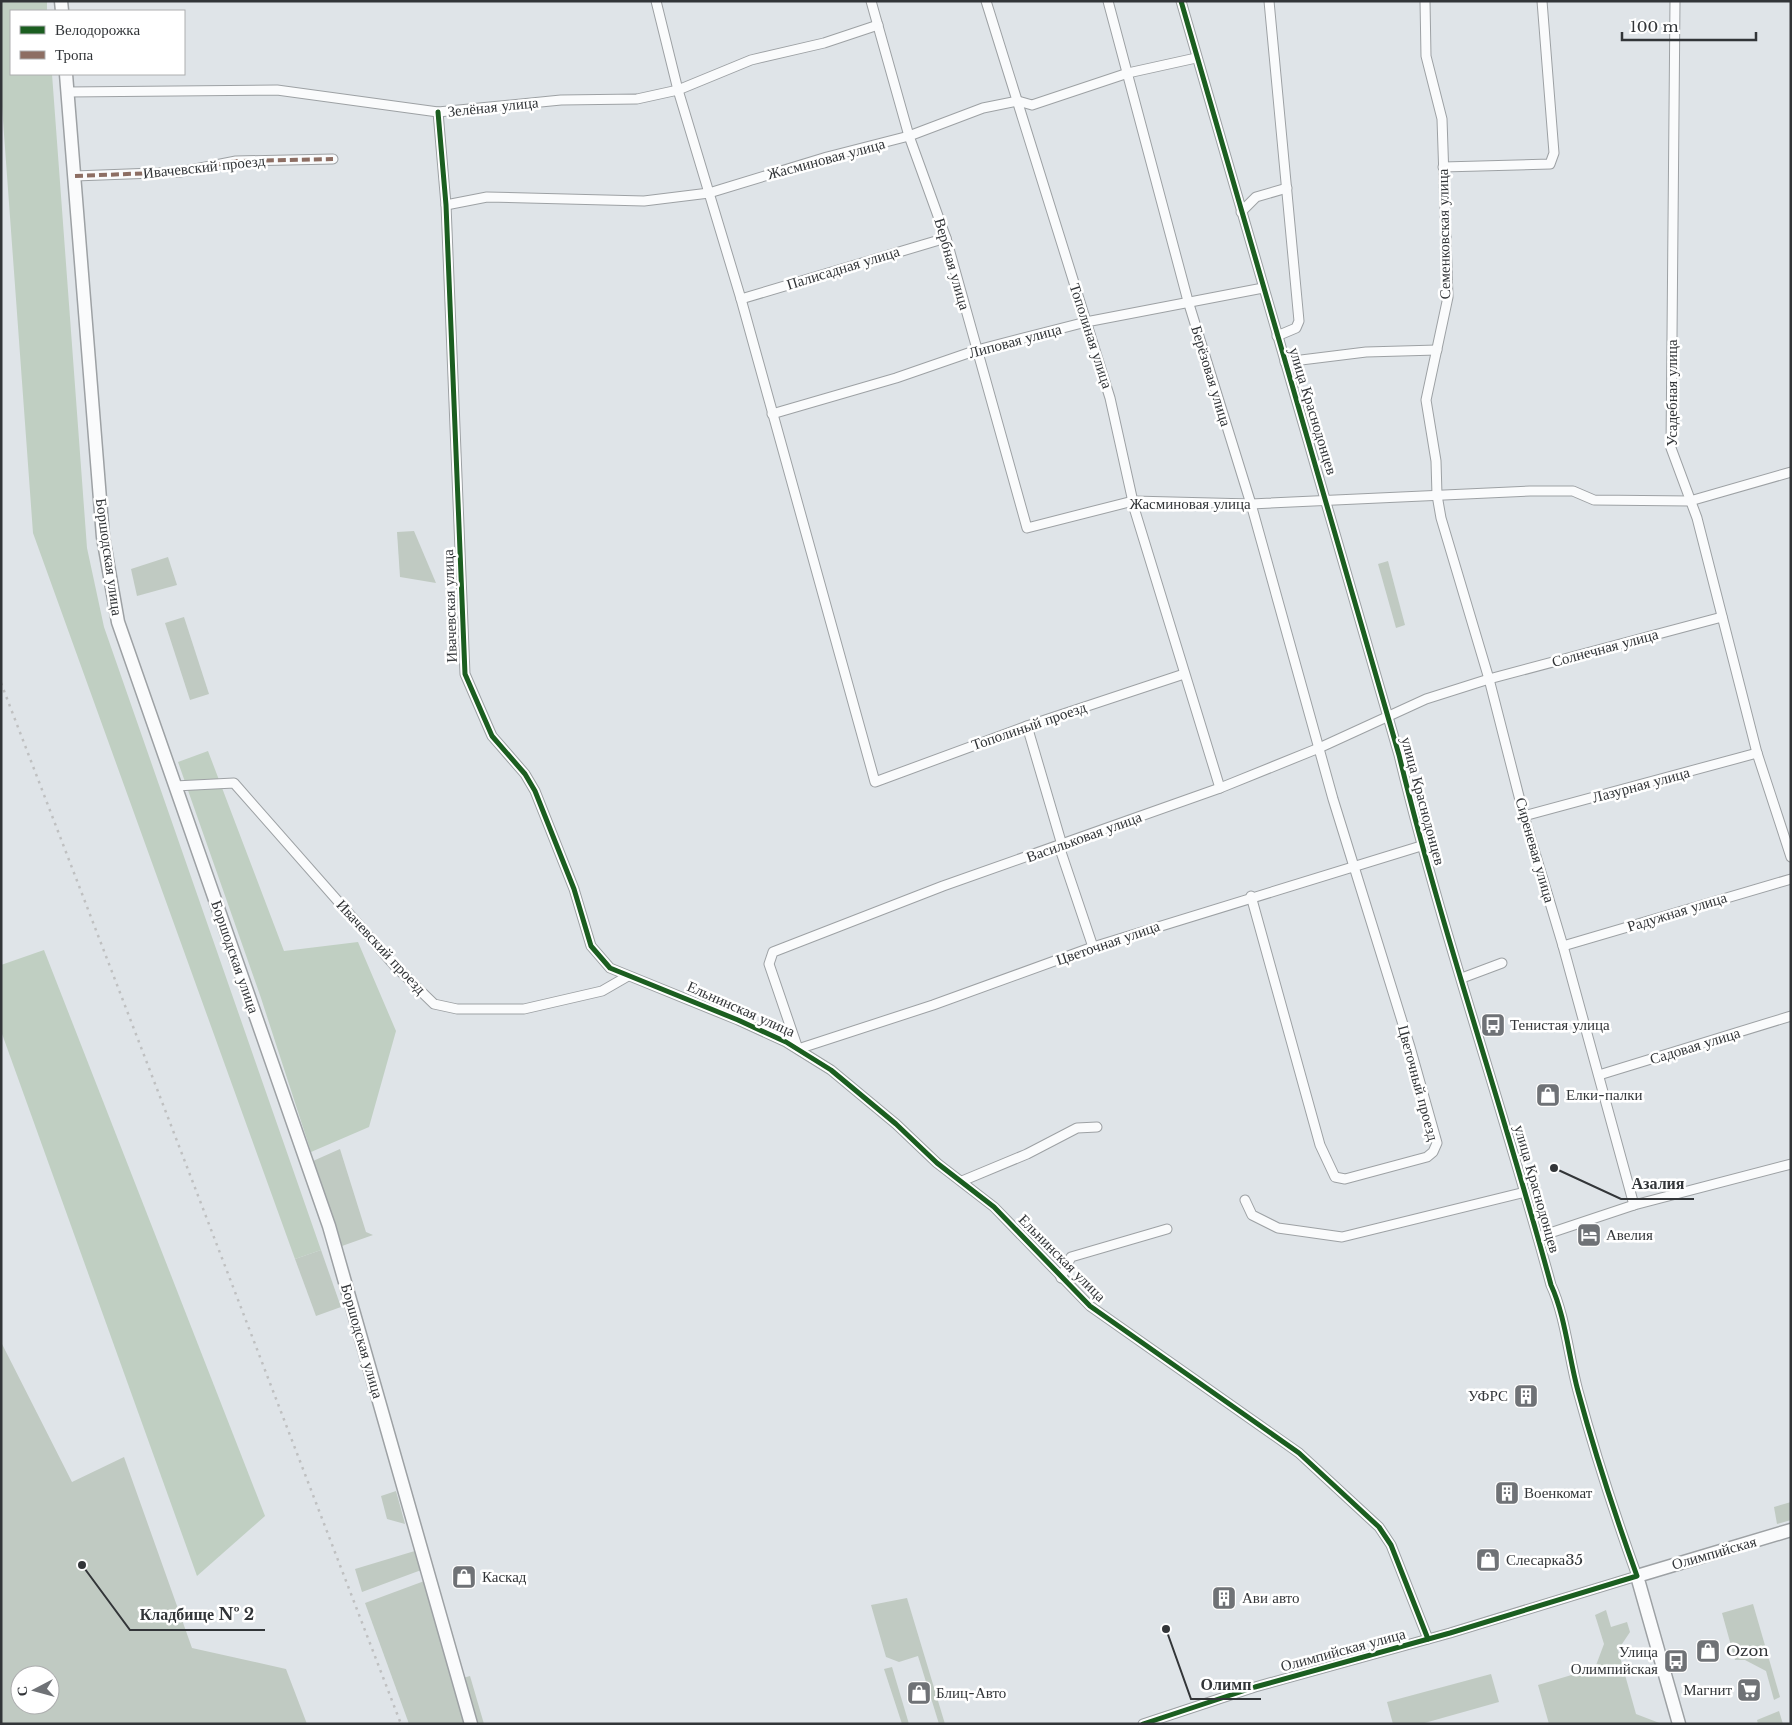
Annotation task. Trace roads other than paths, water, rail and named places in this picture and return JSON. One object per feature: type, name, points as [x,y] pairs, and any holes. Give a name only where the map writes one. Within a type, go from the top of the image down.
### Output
[{"type":"street","points":[[656,1],[678,90],[772,414]]},
{"type":"street","name":"Вербная улица","points":[[871,1],[909,136],[946,238],[1027,528]]},
{"type":"street","name":"Тополиная улица","points":[[986,1],[1110,398],[1133,501],[1220,788]]},
{"type":"street","name":"Берёзовая улица","points":[[1108,1],[1188,301],[1251,504],[1319,748]]},
{"type":"street","name":"улица Краснодонцев","points":[[1181,1],[1326,501],[1386,716],[1399,755],[1421,846],[1556,1295],[1568,1352],[1605,1486],[1637,1576],[1679,1724]]},
{"type":"street","points":[[1270,1],[1299,321],[1296,328],[1277,336]]},
{"type":"street","name":"Семенковская улица","points":[[1424,1],[1426,56],[1442,119],[1448,297],[1426,400],[1436,461],[1437,495]]},
{"type":"street","points":[[1443,167],[1550,164],[1554,153],[1542,1]]},
{"type":"street","name":"Усадебная улица","points":[[1675,1],[1671,448],[1697,518],[1756,753],[1791,857]]},
{"type":"street","name":"Зелёная улица","points":[[68,92],[277,90],[438,112],[562,100],[638,99],[678,90],[751,60],[824,43],[878,25]]},
{"type":"street","name":"Жасминовая улица","points":[[446,205],[488,197],[644,201],[709,193],[827,157],[909,136],[983,108],[1018,101],[1032,105],[1128,73],[1196,58]]},
{"type":"street","name":"Боршодская улица","points":[[66,75],[103,537],[118,622],[328,1226],[471,1724]]},
{"type":"street","name":"Ивачевская улица","points":[[438,112],[446,205],[465,674],[492,736],[525,774],[535,791],[574,889],[592,946],[610,968]]},
{"type":"street","name":"Ивачевский проезд","points":[[75,176],[180,172],[236,161],[333,159]]},
{"type":"street","points":[[1241,212],[1256,197],[1287,188]]},
{"type":"street","name":"Палисадная улица","points":[[740,299],[946,238]]},
{"type":"street","name":"Липовая улица","points":[[772,414],[896,378],[977,350],[1086,322],[1263,288]]},
{"type":"street","points":[[1285,362],[1366,352],[1436,350]]},
{"type":"street","name":"Тополиный проезд","points":[[772,414],[876,782],[1026,726],[1184,674]]},
{"type":"street","name":"Жасминовая улица","points":[[1027,528],[1133,501],[1251,504],[1437,495],[1573,492],[1594,500],[1690,501],[1791,472]]},
{"type":"street","name":"Сиреневая улица","points":[[1437,495],[1446,538],[1489,679],[1524,816],[1563,946],[1634,1206]]},
{"type":"street","name":"Солнечная улица","points":[[1489,679],[1722,617]]},
{"type":"street","name":"Васильковая улица","points":[[798,1049],[769,964],[773,952],[943,886],[1220,788],[1319,748],[1426,699],[1489,679]]},
{"type":"street","points":[[1026,726],[1062,845],[1061,852],[1093,947]]},
{"type":"street","name":"Цветочный проезд","points":[[1252,896],[1320,1145],[1334,1177],[1345,1179],[1427,1157],[1433,1152],[1437,1143],[1410,1047],[1353,866],[1319,748]]},
{"type":"street","name":"Лазурная улица","points":[[1524,816],[1756,753]]},
{"type":"street","name":"Ивачевский проезд","points":[[175,786],[234,783],[395,966],[434,1004],[457,1009],[524,1008],[602,991],[628,976]]},
{"type":"street","name":"Цветочная улица","points":[[798,1049],[934,1005],[1093,947],[1252,896],[1421,846]]},
{"type":"street","name":"Радужная улица","points":[[1563,946],[1791,878]]},
{"type":"street","points":[[1462,978],[1502,963]]},
{"type":"street","name":"Ельнинская улица","points":[[610,968],[738,1020],[798,1049],[831,1070],[896,1124],[937,1163],[962,1181],[1005,1218],[1090,1306],[1299,1453],[1379,1526],[1391,1545],[1428,1639]]},
{"type":"street","name":"Садовая улица","points":[[1599,1075],[1791,1016]]},
{"type":"street","points":[[962,1181],[1027,1154],[1077,1128],[1097,1127]]},
{"type":"street","points":[[1538,1237],[1634,1206],[1791,1164]]},
{"type":"street","points":[[1245,1200],[1252,1215],[1278,1228],[1342,1237],[1525,1192]]},
{"type":"street","points":[[1061,1278],[1070,1257],[1167,1229]]},
{"type":"street","name":"Олимпийская","points":[[1637,1576],[1791,1530]]},
{"type":"street","name":"Олимпийская улица","points":[[1143,1724],[1254,1687],[1428,1639],[1637,1576]]},
{"type":"railway","points":[[1,683],[401,1724]]},
{"type":"place","name":"Тенистая улица","points":[[1493,1025]]},
{"type":"place","name":"Елки-палки","points":[[1548,1095]]},
{"type":"place","name":"Азалия","points":[[1554,1168]]},
{"type":"place","name":"Авелия","points":[[1589,1235]]},
{"type":"place","name":"УФРС","points":[[1526,1396]]},
{"type":"place","name":"Военкомат","points":[[1507,1493]]},
{"type":"place","name":"Слесарка35","points":[[1488,1560]]},
{"type":"place","name":"Кладбище № 2","points":[[82,1565]]},
{"type":"place","name":"Каскад","points":[[464,1577]]},
{"type":"place","name":"Ави авто","points":[[1224,1598]]},
{"type":"place","name":"Олимп","points":[[1166,1629]]},
{"type":"place","name":"Ozon","points":[[1708,1651]]},
{"type":"place","name":"Улица Олимпийская","points":[[1676,1661]]},
{"type":"place","name":"Магнит","points":[[1749,1690]]},
{"type":"place","name":"Блиц-Авто","points":[[919,1693]]}]
